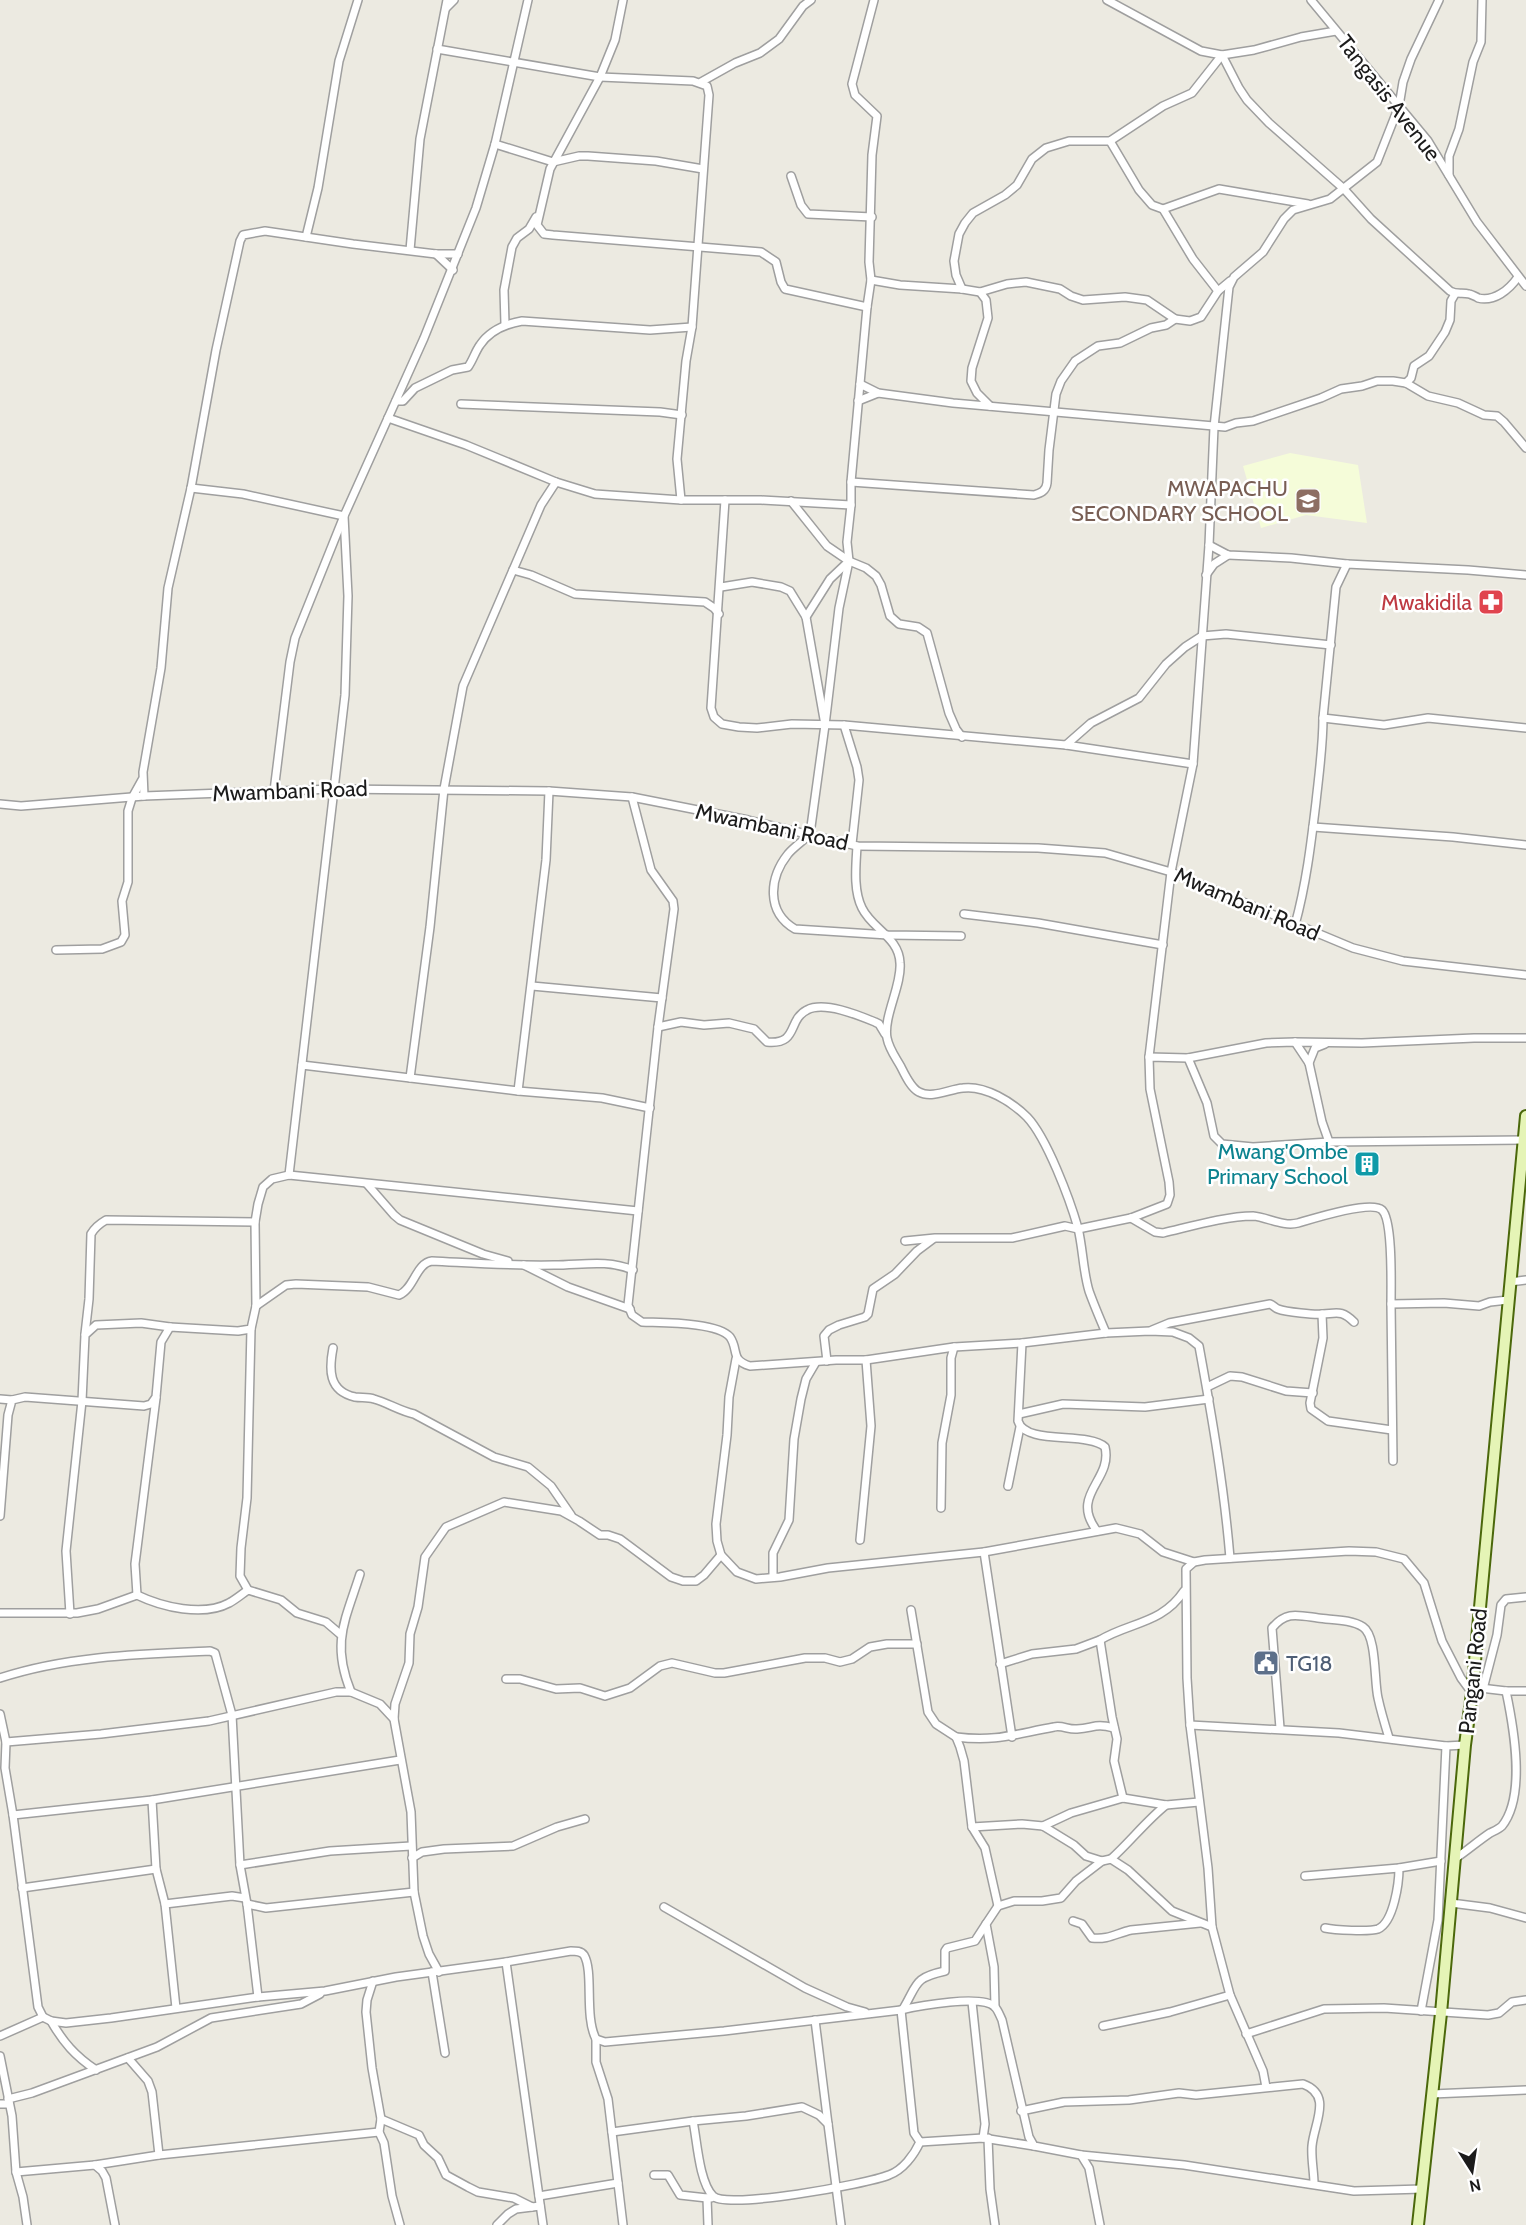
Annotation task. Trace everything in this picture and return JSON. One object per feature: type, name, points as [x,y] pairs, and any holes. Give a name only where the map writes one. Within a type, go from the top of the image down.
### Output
[{"type":"main road","name":"Pangani Road","points":[[1418,2225],[1441,2013],[1465,1745],[1476,1690],[1510,1282],[1526,1123]]},
{"type":"street","points":[[306,237],[318,188],[339,61],[358,0]]},
{"type":"street","points":[[410,250],[420,139],[446,4],[454,0]]},
{"type":"street","points":[[274,791],[288,673],[295,638],[344,516],[453,270],[476,208],[495,144],[528,0]]},
{"type":"street","points":[[623,0],[615,40],[600,77],[553,162],[538,215],[537,225],[544,234],[761,252],[776,262],[785,289],[867,307]]},
{"type":"street","points":[[700,82],[770,46],[779,39],[803,6],[811,0]]},
{"type":"street","points":[[874,0],[852,84],[855,95],[877,116],[872,155],[869,262],[871,280],[851,482],[847,542],[849,561],[839,608],[810,834],[788,854],[775,877],[774,907],[784,922],[795,928],[888,935],[961,936]]},
{"type":"street","points":[[1107,0],[1193,47],[1222,55],[1254,50],[1336,30]]},
{"type":"street","name":"Tangasis Avenue","points":[[1311,0],[1428,141],[1477,222],[1526,286]]},
{"type":"street","points":[[871,280],[927,288],[980,292],[1007,284],[1026,282],[1060,289],[1083,300],[1125,297],[1147,300],[1175,319],[1190,321],[1201,317],[1218,291],[1263,252],[1284,219],[1293,210],[1330,199],[1377,162],[1399,106],[1410,59],[1439,0]]},
{"type":"street","points":[[1449,177],[1449,156],[1459,129],[1473,62],[1481,42],[1482,0]]},
{"type":"street","points":[[437,50],[600,77],[700,82],[707,86],[709,94],[692,327],[686,361],[677,459],[681,500]]},
{"type":"street","points":[[962,289],[956,275],[954,261],[959,234],[973,213],[1005,195],[1017,185],[1032,159],[1046,148],[1069,141],[1110,141],[1163,106],[1192,93],[1222,55]]},
{"type":"street","points":[[1222,55],[1246,100],[1286,140],[1344,189],[1371,219],[1444,286],[1455,294],[1468,293],[1485,298],[1499,295],[1511,287],[1518,277]]},
{"type":"street","points":[[1110,141],[1139,190],[1152,205],[1163,209],[1177,229],[1192,259],[1218,291]]},
{"type":"street","points":[[495,144],[553,162],[588,156],[656,161],[703,168]]},
{"type":"street","points":[[791,176],[801,205],[808,214],[872,217]]},
{"type":"street","points":[[1163,209],[1219,189],[1310,204]]},
{"type":"street","points":[[505,324],[504,290],[512,247],[517,238],[529,229],[538,215]]},
{"type":"street","points":[[144,796],[143,780],[160,668],[168,588],[191,488],[216,350],[243,235],[265,231],[436,254],[458,254]]},
{"type":"street","points":[[436,254],[453,270]]},
{"type":"street","points":[[905,1241],[935,1238],[1012,1238],[1065,1226],[1078,1229],[1131,1218],[1167,1204],[1170,1195],[1169,1182],[1150,1089],[1149,1057],[1171,872],[1193,765],[1209,545],[1214,427],[1229,287],[1234,277]]},
{"type":"street","points":[[980,292],[986,300],[988,318],[972,368],[971,381],[977,393],[990,406]]},
{"type":"street","points":[[1406,383],[1411,378],[1414,366],[1429,356],[1440,341],[1450,320],[1450,306],[1455,294]]},
{"type":"street","points":[[851,482],[1034,495],[1041,493],[1047,488],[1053,411],[1061,381],[1075,361],[1098,346],[1120,343],[1151,327],[1166,325],[1175,319]]},
{"type":"street","points":[[396,401],[403,401],[416,388],[452,370],[468,367],[479,345],[505,324],[522,321],[650,330],[692,327]]},
{"type":"street","points":[[860,384],[878,393],[990,406],[1225,427],[1253,421],[1322,398],[1341,389],[1377,381],[1406,383],[1428,396],[1458,403],[1484,415],[1497,416],[1526,448]]},
{"type":"street","points":[[858,401],[878,393]]},
{"type":"street","points":[[461,404],[660,412],[682,415]]},
{"type":"street","points":[[388,417],[556,482],[595,494],[681,500],[791,501],[851,505]]},
{"type":"street","points":[[410,1078],[430,927],[444,789],[463,686],[541,504],[556,482]]},
{"type":"street","points":[[191,488],[243,494],[344,516]]},
{"type":"street","points":[[726,500],[711,708],[714,717],[722,724],[757,728],[792,724],[844,725],[1066,745],[1193,765]]},
{"type":"street","points":[[791,501],[827,546],[876,576],[890,616],[894,620],[904,626],[918,627],[927,633],[949,713],[962,737]]},
{"type":"street","points":[[289,1175],[345,695],[348,596],[344,516]]},
{"type":"street","points":[[1209,545],[1228,555],[1526,575]]},
{"type":"street","points":[[1205,576],[1214,564],[1228,555]]},
{"type":"street","points":[[806,617],[830,579],[849,561]]},
{"type":"street","points":[[1294,925],[1303,897],[1313,827],[1336,587],[1347,564]]},
{"type":"street","points":[[513,570],[531,575],[575,594],[705,602],[718,614]]},
{"type":"street","points":[[721,587],[752,582],[781,587],[790,591],[806,617],[825,725]]},
{"type":"street","points":[[1066,745],[1091,723],[1139,698],[1166,664],[1202,636],[1226,634],[1331,645]]},
{"type":"street","points":[[1323,718],[1383,725],[1428,718],[1526,728]]},
{"type":"street","points":[[844,725],[859,780],[854,845],[862,908],[867,916],[888,935],[898,951],[901,966],[887,1037]]},
{"type":"street","points":[[56,950],[102,949],[121,942],[125,934],[122,901],[128,882],[128,811],[132,798],[143,780]]},
{"type":"street","name":"Mwambani Road","points":[[0,804],[21,806],[144,796],[333,789],[549,791],[632,797],[854,845],[1050,849],[1106,853],[1171,872],[1353,948],[1403,961],[1526,975]]},
{"type":"street","points":[[518,1091],[546,860],[549,791]]},
{"type":"street","points":[[632,797],[651,870],[673,901],[628,1305],[632,1315],[642,1322],[719,1329],[730,1338],[736,1359],[729,1397],[716,1524],[721,1555],[737,1572],[756,1579],[773,1578],[884,1562],[984,1552],[1116,1528],[1140,1534],[1162,1552],[1194,1562],[1349,1551],[1376,1552],[1404,1559],[1424,1583],[1442,1641],[1461,1678],[1476,1690],[1526,1691]]},
{"type":"street","points":[[1313,827],[1453,837],[1526,845]]},
{"type":"street","points":[[964,914],[1038,923],[1163,945]]},
{"type":"street","points":[[532,986],[662,998]]},
{"type":"street","points":[[658,1027],[681,1022],[704,1025],[729,1023],[754,1029],[767,1042],[776,1043],[789,1036],[807,1009],[832,1008],[879,1024],[887,1037],[890,1048],[917,1092],[926,1095],[965,1087],[983,1088],[1028,1118],[1063,1183],[1078,1229],[1089,1290],[1106,1333]]},
{"type":"street","points":[[1149,1057],[1188,1058],[1266,1044],[1295,1042],[1526,1038]]},
{"type":"street","points":[[1295,1042],[1309,1063],[1322,1122],[1329,1142]]},
{"type":"street","points":[[1309,1063],[1316,1048],[1328,1043]]},
{"type":"street","points":[[1188,1058],[1206,1103],[1214,1136],[1222,1144],[1253,1147],[1329,1142],[1524,1140]]},
{"type":"street","points":[[302,1065],[518,1091],[602,1098],[650,1108]]},
{"type":"street","points":[[340,1634],[326,1622],[297,1613],[281,1600],[248,1590],[240,1576],[247,1498],[251,1329],[256,1306],[255,1222],[263,1187],[272,1179],[289,1175],[638,1211]]},
{"type":"street","points":[[367,1184],[400,1220],[483,1254],[522,1264],[568,1287],[630,1309]]},
{"type":"street","points":[[1131,1218],[1155,1233],[1163,1233],[1253,1216],[1293,1224],[1340,1212],[1371,1207],[1380,1208],[1386,1220],[1390,1244],[1393,1461]]},
{"type":"street","points":[[70,1614],[66,1551],[82,1401],[91,1234],[95,1227],[106,1220],[255,1222]]},
{"type":"street","points":[[827,1361],[824,1336],[829,1330],[865,1317],[868,1314],[873,1289],[895,1274],[917,1251],[935,1238]]},
{"type":"street","points":[[256,1306],[286,1285],[296,1284],[368,1287],[399,1295],[405,1293],[427,1262],[556,1265],[605,1262],[633,1270]]},
{"type":"street","points":[[1510,1282],[1526,1280]]},
{"type":"street","points":[[1391,1304],[1444,1303],[1479,1306],[1509,1300]]},
{"type":"street","points":[[1150,1331],[1169,1323],[1270,1304],[1278,1309],[1322,1314],[1332,1311],[1347,1315],[1354,1322]]},
{"type":"street","points":[[1322,1314],[1323,1338],[1311,1409],[1328,1421],[1392,1430]]},
{"type":"street","points":[[84,1335],[96,1325],[141,1323],[238,1331],[251,1329]]},
{"type":"street","points":[[137,1595],[135,1564],[156,1397],[160,1342],[170,1327]]},
{"type":"street","points":[[736,1359],[750,1366],[866,1360],[954,1347],[1022,1343],[1106,1333],[1173,1332],[1189,1338],[1199,1346],[1207,1387],[1225,1496],[1230,1558]]},
{"type":"street","points":[[1008,1486],[1020,1427],[1022,1343]]},
{"type":"street","points":[[941,1508],[942,1443],[951,1395],[951,1358],[954,1347]]},
{"type":"street","points":[[333,1348],[329,1368],[337,1388],[348,1395],[373,1398],[401,1411],[414,1414],[494,1457],[528,1467],[551,1486],[572,1517]]},
{"type":"street","points":[[860,1540],[871,1426],[866,1360]]},
{"type":"street","points":[[773,1578],[772,1553],[789,1520],[794,1439],[801,1399],[806,1379],[816,1362]]},
{"type":"street","points":[[1207,1387],[1230,1376],[1242,1377],[1286,1391],[1313,1393]]},
{"type":"street","points":[[0,1399],[12,1400],[25,1397],[144,1406],[151,1404],[156,1397]]},
{"type":"street","points":[[0,1516],[8,1415],[12,1400]]},
{"type":"street","points":[[1019,1414],[1063,1404],[1145,1407],[1209,1400]]},
{"type":"street","points":[[1020,1427],[1026,1432],[1092,1441],[1105,1447],[1107,1454],[1104,1467],[1087,1501],[1092,1524],[1097,1531]]},
{"type":"street","points":[[445,2052],[435,1972],[423,1936],[414,1892],[411,1812],[394,1719],[395,1704],[409,1663],[410,1634],[418,1607],[425,1557],[446,1527],[504,1502],[561,1511],[600,1535],[621,1539],[671,1577],[683,1581],[696,1581],[721,1555]]},
{"type":"street","points":[[984,1552],[1012,1737]]},
{"type":"street","points":[[1194,1562],[1186,1569],[1185,1590],[1190,1725],[1212,1927],[1230,1995],[1263,2070],[1266,2087]]},
{"type":"street","points":[[351,1692],[344,1675],[340,1634],[360,1574]]},
{"type":"street","points":[[0,1613],[70,1614],[98,1609],[137,1595],[162,1606],[191,1610],[227,1605],[248,1590]]},
{"type":"street","points":[[1000,1664],[1032,1654],[1076,1649],[1100,1640],[1111,1633],[1164,1613],[1177,1602],[1185,1590]]},
{"type":"street","points":[[1476,1690],[1497,1635],[1502,1602],[1506,1599],[1526,1597]]},
{"type":"street","points":[[911,1610],[928,1712],[936,1724],[956,1737],[981,1740],[1012,1737],[1056,1726],[1072,1729],[1094,1725],[1114,1728]]},
{"type":"street","points":[[1280,1728],[1272,1628],[1281,1618],[1307,1616],[1350,1622],[1367,1631],[1374,1659],[1377,1696],[1389,1738]]},
{"type":"street","points":[[1100,1640],[1117,1739],[1114,1761],[1123,1798]]},
{"type":"street","points":[[506,1679],[520,1679],[555,1689],[587,1689],[605,1696],[637,1685],[660,1666],[672,1663],[715,1673],[805,1658],[825,1658],[840,1662],[852,1659],[870,1647],[887,1644],[917,1644]]},
{"type":"street","points":[[0,1678],[15,1673],[105,1657],[210,1650],[215,1653],[232,1714],[234,1786],[240,1865],[258,1997]]},
{"type":"street","points":[[1456,1858],[1503,1826],[1514,1811],[1522,1775],[1506,1691]]},
{"type":"street","points":[[6,1742],[160,1728],[209,1721],[336,1692],[351,1692],[380,1704],[394,1719]]},
{"type":"street","points":[[0,1714],[6,1742],[4,1780],[13,1815],[38,2007],[43,2017],[51,2021],[66,2023],[99,2019],[176,2007],[325,1991],[373,1981],[579,1951],[584,1955],[587,1970],[591,2029],[596,2039],[596,2062],[608,2099],[623,2225]]},
{"type":"street","points":[[1190,1725],[1280,1728],[1389,1738],[1446,1746],[1465,1745]]},
{"type":"street","points":[[956,1737],[964,1761],[972,1827],[984,1848],[999,1906]]},
{"type":"street","points":[[1421,2011],[1438,1920],[1446,1746]]},
{"type":"street","points":[[13,1815],[152,1800],[400,1760]]},
{"type":"street","points":[[1043,1826],[1071,1813],[1123,1798],[1166,1805],[1199,1802]]},
{"type":"street","points":[[152,1800],[156,1869],[165,1904],[176,2007]]},
{"type":"street","points":[[920,2142],[914,2133],[902,2010],[911,1990],[928,1974],[945,1971],[947,1948],[975,1941],[999,1906],[1014,1901],[1061,1898],[1076,1881],[1102,1861],[1111,1859],[1166,1805]]},
{"type":"street","points":[[412,1858],[422,1852],[433,1850],[513,1846],[557,1827],[585,1819]]},
{"type":"street","points":[[972,1827],[1022,1824],[1043,1826],[1074,1845],[1086,1856],[1102,1861]]},
{"type":"street","points":[[240,1865],[330,1851],[411,1846]]},
{"type":"street","points":[[1111,1859],[1128,1870],[1173,1911],[1212,1927]]},
{"type":"street","points":[[1305,1876],[1399,1868],[1441,1861]]},
{"type":"street","points":[[1325,1928],[1334,1930],[1378,1929],[1392,1910],[1399,1882],[1399,1868]]},
{"type":"street","points":[[22,1888],[156,1869]]},
{"type":"street","points":[[165,1904],[232,1896],[266,1908],[414,1892]]},
{"type":"street","points":[[1451,1903],[1490,1908],[1526,1918]]},
{"type":"street","points":[[664,1906],[805,1988],[847,2007],[870,2014]]},
{"type":"street","points":[[1073,1921],[1082,1924],[1092,1938],[1100,1939],[1120,1936],[1123,1932],[1131,1930],[1203,1922]]},
{"type":"street","points":[[986,1924],[994,1967],[995,2007],[1006,2033],[1020,2094],[1021,2111],[1034,2146]]},
{"type":"street","points":[[506,1962],[539,2196],[536,2206],[543,2225]]},
{"type":"street","points":[[373,1981],[366,2012],[370,2057],[381,2119],[379,2132],[384,2143],[392,2196],[400,2225]]},
{"type":"street","points":[[0,2104],[115,2061],[129,2058],[211,2018],[301,2004],[325,1991]]},
{"type":"street","points":[[1103,2026],[1170,2012],[1230,1995]]},
{"type":"street","points":[[1246,2034],[1324,2009],[1383,2008],[1488,2015],[1499,2013],[1512,2002],[1526,2000]]},
{"type":"street","points":[[972,2002],[995,2225]]},
{"type":"street","points":[[596,2039],[605,2042],[724,2031],[902,2010],[923,2005],[985,2002],[995,2007]]},
{"type":"street","points":[[0,2036],[43,2017]]},
{"type":"street","points":[[815,2020],[841,2225]]},
{"type":"street","points":[[51,2021],[62,2040],[77,2057],[96,2070]]},
{"type":"street","points":[[0,2056],[9,2101],[16,2172],[27,2225]]},
{"type":"street","points":[[129,2058],[148,2081],[152,2092],[159,2155]]},
{"type":"street","points":[[1021,2111],[1064,2102],[1130,2100],[1179,2093],[1196,2095],[1303,2084],[1318,2092],[1320,2102],[1312,2146],[1314,2184]]},
{"type":"street","points":[[1432,2094],[1526,2090]]},
{"type":"street","points":[[612,2132],[802,2107],[819,2115],[828,2124]]},
{"type":"street","points":[[381,2119],[418,2135],[424,2145],[438,2158],[446,2175],[453,2179],[478,2192],[502,2194],[536,2206]]},
{"type":"street","points":[[693,2121],[705,2184],[711,2198],[708,2225]]},
{"type":"street","points":[[16,2172],[379,2132]]},
{"type":"street","points":[[920,2142],[986,2138],[1081,2155],[1184,2165],[1354,2191],[1422,2189]]},
{"type":"street","points":[[654,2175],[668,2175],[680,2195],[720,2200],[738,2201],[835,2189],[891,2175],[913,2156],[920,2142]]},
{"type":"street","points":[[1081,2155],[1089,2168],[1100,2225]]},
{"type":"street","points":[[95,2165],[106,2178],[115,2225]]},
{"type":"street","points":[[539,2196],[618,2183]]},
{"type":"street","points":[[497,2225],[507,2214],[516,2209],[536,2206]]},
{"type":"shaded area","name":"MWAPACHU SECONDARY SCHOOL","points":[[1290,453],[1358,465],[1367,523],[1306,515],[1261,528],[1243,466]]},
{"type":"place","name":"MWAPACHU SECONDARY SCHOOL","points":[[1308,501]]},
{"type":"place","name":"Mwakidila","points":[[1491,602]]},
{"type":"place","name":"Mwang'Ombe Primary School","points":[[1367,1164]]},
{"type":"place","name":"TG18","points":[[1266,1663]]}]
